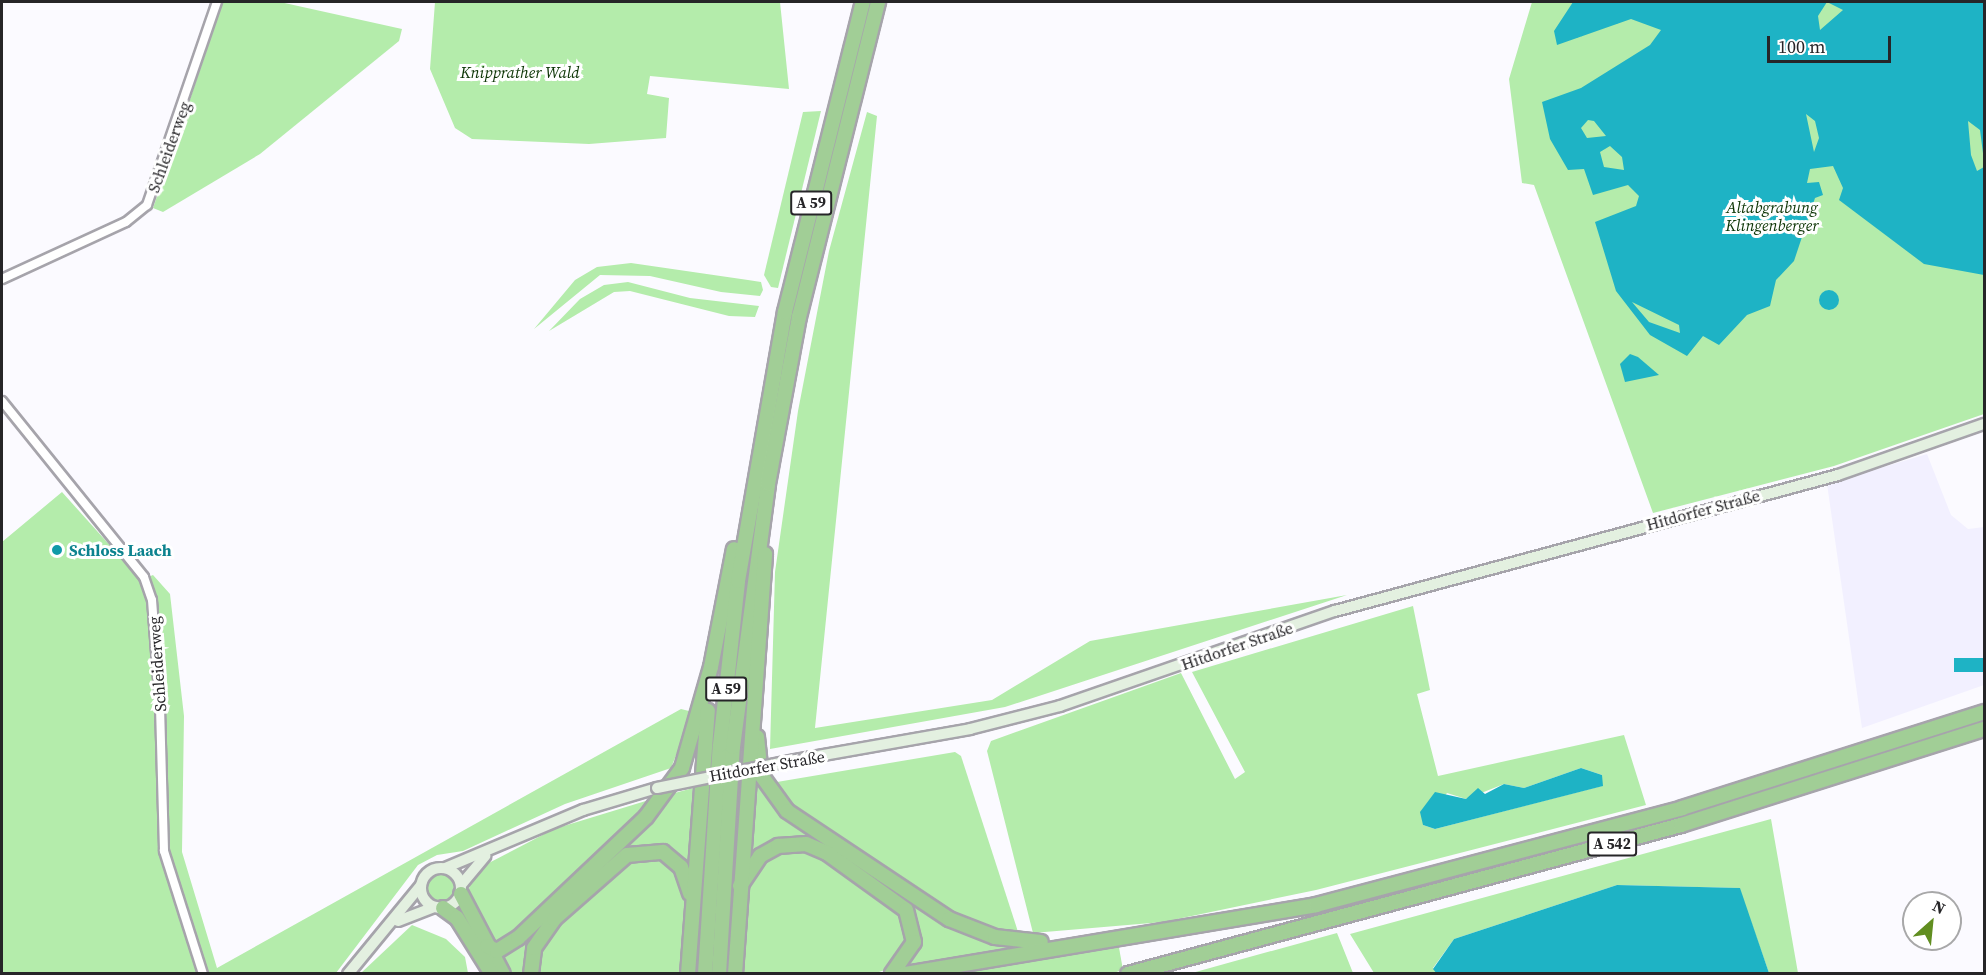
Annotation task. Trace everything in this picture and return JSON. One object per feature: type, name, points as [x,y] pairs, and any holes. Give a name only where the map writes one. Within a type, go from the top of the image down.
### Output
[{"type":"highway","name":"A 59","points":[[705,974],[721,733],[738,581],[767,407],[816,182],[863,2]]},
{"type":"highway","name":"A 59","points":[[719,974],[733,747],[768,484],[804,295],[878,2]]},
{"type":"highway","points":[[484,951],[497,951],[518,938],[663,798],[692,746],[711,667],[755,436],[767,407]]},
{"type":"highway","points":[[735,974],[737,894],[756,689],[768,484]]},
{"type":"highway","points":[[688,974],[711,667]]},
{"type":"highway","points":[[756,689],[761,775],[787,811],[949,919],[1012,940],[1067,943]]},
{"type":"highway","name":"A 542","points":[[905,974],[1067,943],[1226,923],[1429,878],[1693,805],[1984,712]]},
{"type":"highway","name":"A 542","points":[[1128,974],[1669,828],[1984,729]]},
{"type":"highway","points":[[737,894],[754,864],[778,846],[806,844],[827,853],[906,910],[914,942],[892,974]]},
{"type":"highway","points":[[531,974],[534,948],[554,919],[627,855],[651,849],[673,858],[692,899]]},
{"type":"highway","points":[[461,889],[490,974]]},
{"type":"highway","points":[[439,907],[457,918],[503,974]]},
{"type":"main road","name":"Hitdorfer Straße","points":[[445,867],[487,854],[583,810],[657,788],[1049,709],[1335,611],[1838,474],[1984,424]]},
{"type":"main road","name":"Hitdorfer Straße","points":[[461,889],[487,854]]},
{"type":"main road","points":[[348,974],[392,924],[432,869],[445,867],[461,889],[439,907],[392,924]]},
{"type":"main road","points":[[421,885],[426,901],[439,907]]},
{"type":"street","name":"Schleiderweg","points":[[2,279],[126,222],[147,205],[217,2]]},
{"type":"street","name":"Schleiderweg","points":[[2,401],[144,577],[152,600],[160,707],[164,851],[203,974]]},
{"type":"shaded area","points":[[1927,454],[1951,515],[1968,529],[1984,527],[1984,685],[1862,728],[1827,484]]},
{"type":"green space","points":[[223,2],[280,2],[402,29],[399,41],[260,154],[163,212],[153,208]]},
{"type":"green space","name":"Knipprather Wald","points":[[435,2],[780,2],[789,89],[650,76],[647,94],[669,98],[666,138],[589,144],[472,139],[455,128],[430,69]]},
{"type":"green space","name":"Altabgrabung Klingenberger","points":[[1532,2],[1984,2],[1984,414],[1834,466],[1653,513],[1534,185],[1522,183],[1509,79]]},
{"type":"green space","points":[[821,111],[778,288],[771,287],[764,275],[803,112]]},
{"type":"green space","points":[[867,112],[877,116],[815,728],[992,700],[1090,641],[1347,595],[1005,707],[770,749],[775,572],[798,411],[829,251]]},
{"type":"green space","points":[[631,263],[761,282],[763,290],[760,296],[721,292],[650,276],[600,275],[534,329],[575,280],[597,267]]},
{"type":"green space","points":[[628,282],[690,298],[759,306],[755,317],[729,316],[630,291],[614,292],[549,331],[580,299],[604,285]]},
{"type":"green space","points":[[62,492],[141,580],[153,575],[170,594],[184,716],[182,852],[217,968],[681,709],[693,712],[671,768],[565,804],[463,851],[437,855],[418,865],[336,973],[2,974],[2,542]]},
{"type":"green space","points":[[1413,606],[1430,690],[1417,694],[1438,776],[1624,735],[1646,805],[1316,890],[1163,922],[1033,933],[987,751],[991,741],[1181,673],[1235,779],[1245,772],[1192,672]],"holes":[[[1581,768],[1602,775],[1602,786],[1435,829],[1423,825],[1447,793],[1466,799],[1504,784],[1524,788]]]},
{"type":"green space","points":[[955,752],[961,756],[1020,938],[961,921],[791,808],[771,783]]},
{"type":"green space","points":[[758,775],[761,783],[919,906],[1022,948],[902,971],[912,956],[914,922],[802,842],[749,863],[751,776]]},
{"type":"green space","points":[[693,788],[689,869],[648,847],[556,913],[527,973],[507,973],[499,960],[671,794]]},
{"type":"green space","points":[[662,796],[504,946],[493,946],[467,900],[471,878],[483,866],[554,829]]},
{"type":"green space","points":[[1771,819],[1798,973],[1769,973],[1739,888],[1617,885],[1454,939],[1433,968],[1437,973],[1374,973],[1350,934]]},
{"type":"green space","points":[[777,851],[807,851],[826,858],[901,909],[911,937],[891,968],[873,974],[740,974],[746,888],[759,863]]},
{"type":"green space","points":[[659,856],[676,867],[685,894],[683,973],[536,974],[544,937],[623,863]]},
{"type":"green space","points":[[441,874],[452,878],[456,889],[452,900],[441,904],[430,900],[426,889],[430,878]]},
{"type":"green space","points":[[412,925],[446,939],[465,957],[468,973],[361,973]]},
{"type":"green space","points":[[1337,933],[1353,973],[1192,973],[1235,961]]},
{"type":"green space","points":[[1118,942],[1123,970],[1110,974],[929,974]]},
{"type":"water","name":"Altabgrabung Klingenberger","points":[[1573,2],[1827,2],[1984,2],[1984,161],[1980,130],[1968,121],[1971,155],[1977,171],[1984,167],[1984,275],[1924,264],[1839,200],[1843,188],[1833,166],[1810,169],[1807,183],[1819,182],[1823,195],[1815,198],[1794,261],[1776,280],[1770,306],[1747,315],[1719,345],[1703,336],[1687,356],[1650,335],[1616,291],[1595,222],[1636,206],[1639,196],[1628,185],[1593,195],[1584,169],[1568,170],[1550,139],[1542,102],[1581,88],[1650,45],[1661,30],[1631,19],[1557,45],[1554,31]],"holes":[[[1827,2],[1843,10],[1820,30],[1818,16]],[[1806,114],[1815,121],[1819,138],[1814,152]],[[1588,120],[1594,121],[1606,136],[1587,138],[1581,128]],[[1610,146],[1622,157],[1624,170],[1604,167],[1600,152]],[[1632,302],[1679,325],[1680,333],[1649,322]]]},
{"type":"water","points":[[1829,290],[1836,293],[1839,300],[1836,307],[1829,310],[1822,307],[1819,300],[1822,293]]},
{"type":"water","points":[[1630,354],[1638,357],[1659,375],[1625,382],[1620,364]]},
{"type":"water","points":[[1954,658],[1984,658],[1984,672],[1954,672]]},
{"type":"water","points":[[1581,768],[1602,775],[1603,786],[1435,829],[1423,825],[1420,812],[1435,792],[1466,799],[1478,788],[1485,794],[1504,784],[1524,788]]},
{"type":"water","points":[[1617,885],[1740,888],[1769,973],[1437,974],[1433,969],[1454,939]]},
{"type":"place","name":"Schloss Laach","points":[[57,550]]}]
